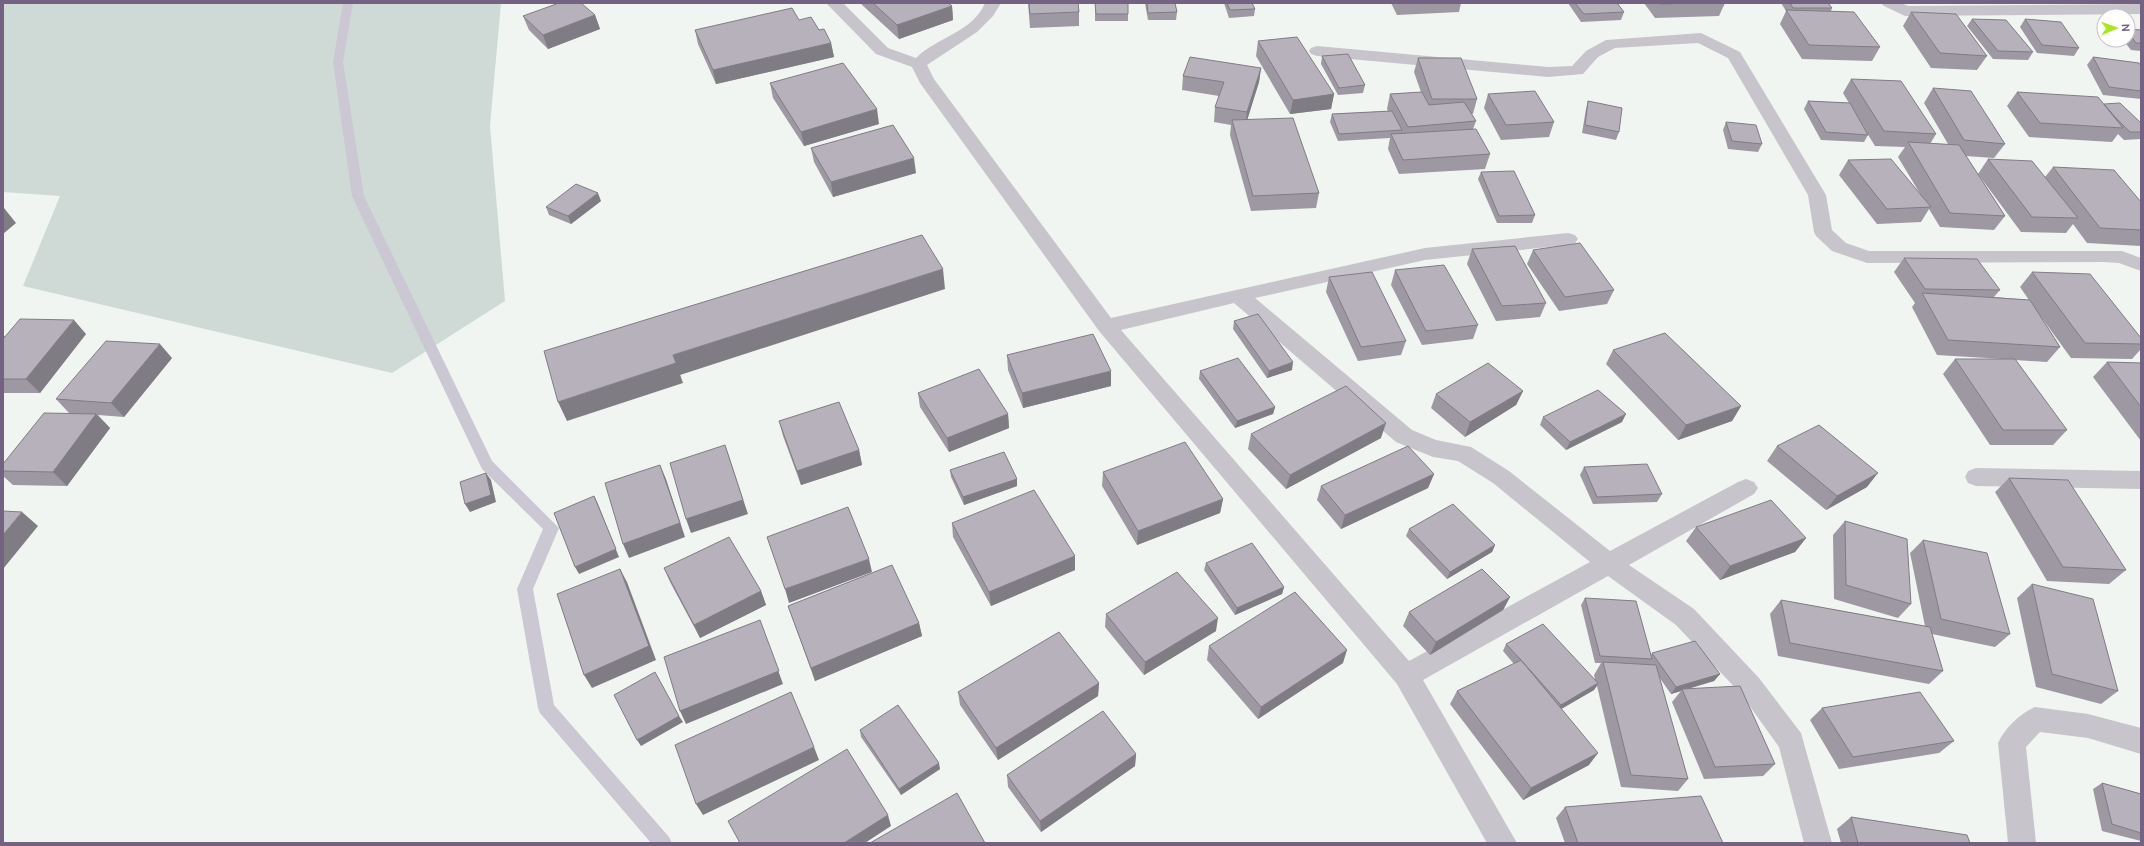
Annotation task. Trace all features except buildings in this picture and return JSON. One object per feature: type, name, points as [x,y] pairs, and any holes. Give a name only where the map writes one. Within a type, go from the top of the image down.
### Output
[{"type":"street","points":[[834,3],[882,51],[919,64],[926,80],[1106,326],[1406,676],[1503,843]]},
{"type":"street","points":[[919,64],[925,56],[956,40],[991,11],[993,3]]},
{"type":"street","points":[[1888,3],[1905,11],[2141,9]]},
{"type":"street","points":[[1316,51],[1548,72],[1577,72],[1592,54],[1612,43],[1701,38],[1734,55],[1817,195],[1823,232],[1839,247],[1867,257],[2104,256],[2122,257],[2141,264]]},
{"type":"street","points":[[1106,326],[1425,254],[1568,239]]},
{"type":"street","points":[[1238,295],[1404,436],[1433,448],[1463,453],[1500,477],[1609,564],[1685,617],[1750,686],[1791,742],[1818,843]]},
{"type":"street","points":[[1976,477],[2141,480]]},
{"type":"street","points":[[1406,676],[1746,488]]},
{"type":"street","points":[[2022,843],[2012,743],[2035,719],[2088,726],[2141,741]]},
{"type":"shaded area","points":[[3,3],[501,3],[490,126],[505,301],[392,373],[23,286],[60,196],[3,192]]},
{"type":"waterway","points":[[348,3],[338,62],[358,196],[487,465],[551,528],[525,589],[546,708],[663,843]]}]
